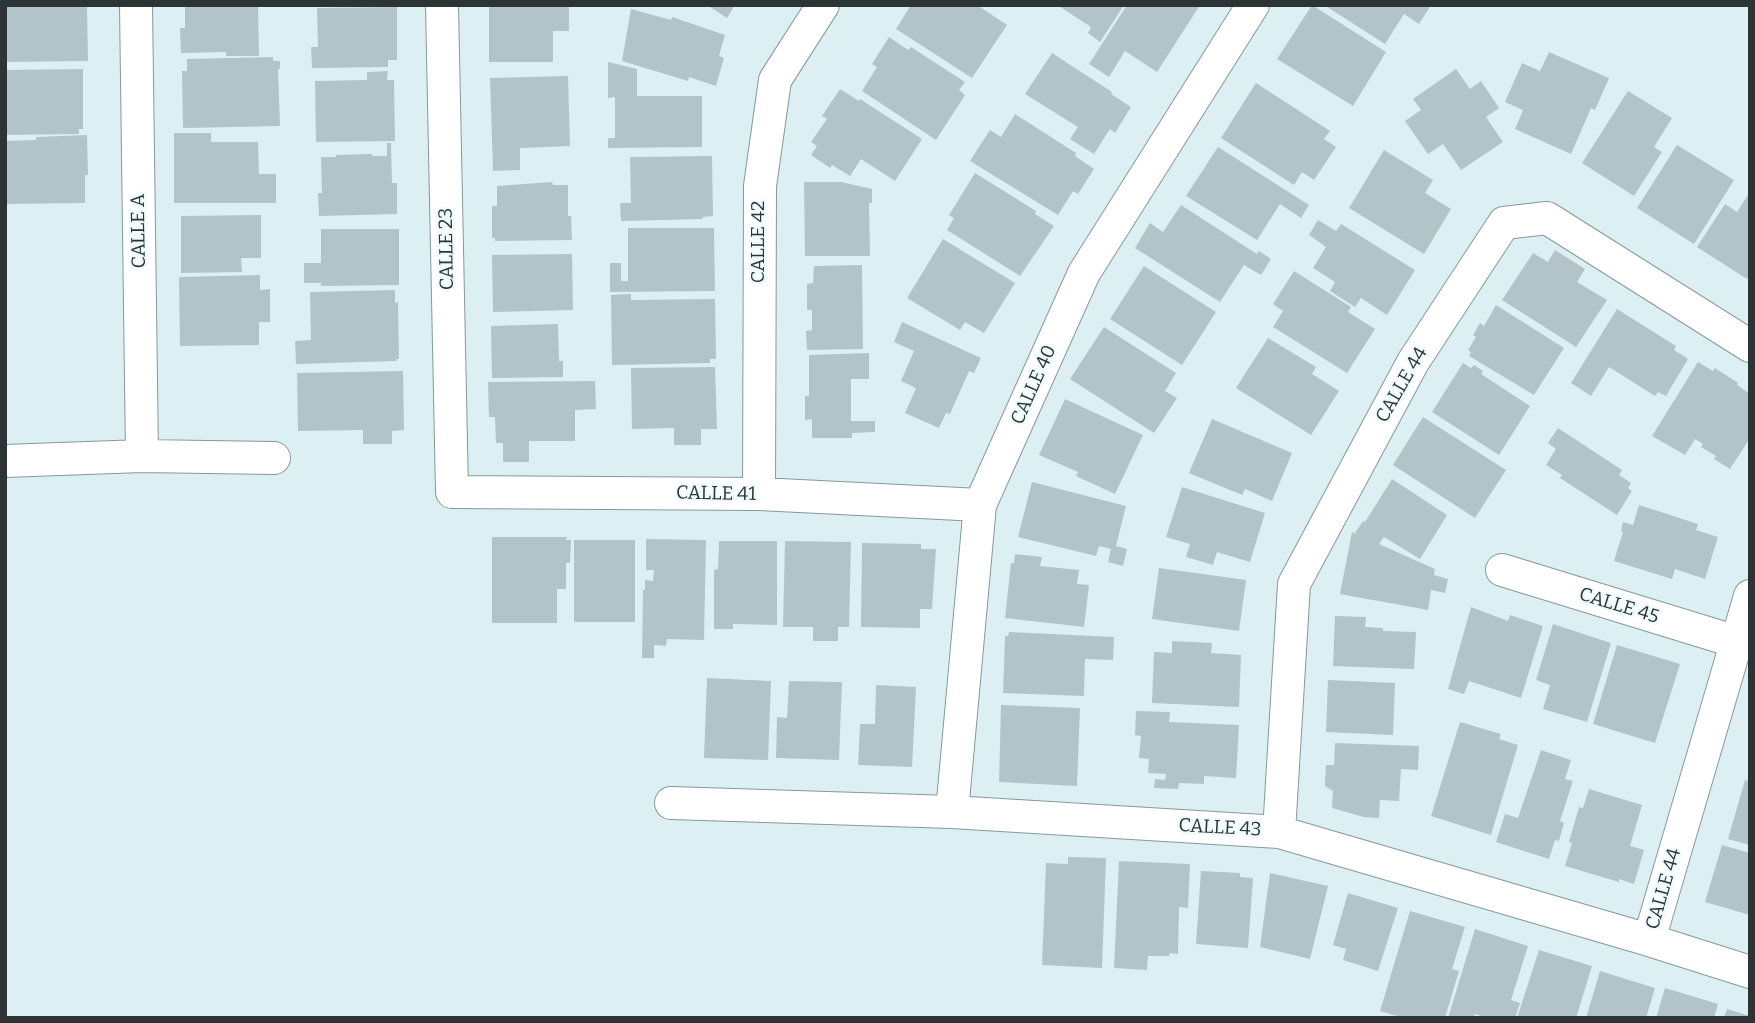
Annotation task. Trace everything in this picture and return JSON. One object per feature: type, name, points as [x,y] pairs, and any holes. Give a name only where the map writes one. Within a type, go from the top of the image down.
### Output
[{"type":"street","name":"CALLE A","points":[[136,5],[142,456]]},
{"type":"street","name":"CALLE 23","points":[[442,5],[452,492]]},
{"type":"street","name":"CALLE 42","points":[[759,495],[760,186],[775,80],[823,5]]},
{"type":"street","name":"CALLE 40","points":[[952,812],[981,505],[1084,273],[1253,5]]},
{"type":"street","name":"CALLE 44","points":[[1279,832],[1294,584],[1413,362],[1504,223],[1548,218],[1750,346]]},
{"type":"street","points":[[5,461],[142,456],[275,458]]},
{"type":"street","name":"CALLE 41","points":[[452,492],[759,495],[981,505]]},
{"type":"street","name":"CALLE 45","points":[[1502,570],[1737,642]]},
{"type":"street","name":"CALLE 44","points":[[1649,940],[1750,596]]},
{"type":"street","name":"CALLE 43","points":[[671,803],[952,812],[1279,832],[1750,972]]},
{"type":"building","points":[[5,5],[87,5],[88,61],[6,62]]},
{"type":"building","points":[[185,5],[258,5],[259,56],[226,56],[226,52],[181,53],[180,28],[185,28]]},
{"type":"building","points":[[489,5],[569,5],[569,31],[553,31],[553,62],[489,62]]},
{"type":"building","points":[[707,5],[735,5],[727,18]]},
{"type":"building","points":[[911,5],[977,5],[1007,25],[972,78],[896,29]]},
{"type":"building","points":[[1057,5],[1124,5],[1100,42],[1088,33],[1091,27]]},
{"type":"building","points":[[1127,5],[1200,5],[1157,72],[1125,51],[1109,77],[1089,64]]},
{"type":"building","points":[[1312,5],[1386,52],[1353,106],[1277,59]]},
{"type":"building","points":[[1324,5],[1431,5],[1419,24],[1404,14],[1385,44]]},
{"type":"building","points":[[397,7],[397,60],[388,60],[388,67],[312,68],[311,47],[318,47],[317,8]]},
{"type":"building","points":[[631,9],[671,20],[672,17],[725,35],[719,56],[724,58],[716,86],[689,77],[688,81],[622,61]]},
{"type":"building","points":[[889,37],[908,50],[911,47],[965,82],[959,90],[965,95],[936,140],[862,91],[877,67],[872,64]]},
{"type":"building","points":[[1549,52],[1609,78],[1595,110],[1591,108],[1571,154],[1515,129],[1523,110],[1505,102],[1522,63],[1540,71]]},
{"type":"building","points":[[1052,53],[1131,107],[1115,133],[1110,129],[1094,154],[1070,139],[1078,127],[1025,94]]},
{"type":"building","points":[[273,57],[273,61],[280,61],[280,126],[183,128],[182,71],[187,71],[187,59]]},
{"type":"building","points":[[608,62],[637,69],[637,96],[702,96],[702,147],[608,148],[608,138],[615,138],[615,97],[608,98]]},
{"type":"building","points":[[83,69],[83,129],[79,129],[79,134],[5,135],[5,70]]},
{"type":"building","points":[[1456,69],[1470,89],[1481,81],[1499,108],[1486,117],[1503,142],[1461,170],[1443,144],[1428,154],[1405,121],[1421,110],[1413,99]]},
{"type":"building","points":[[388,71],[387,80],[394,80],[395,141],[316,142],[315,81],[367,80],[367,72]]},
{"type":"building","points":[[568,76],[570,146],[520,148],[520,170],[493,171],[490,78]]},
{"type":"building","points":[[1256,83],[1330,131],[1324,139],[1336,147],[1314,180],[1302,172],[1294,185],[1221,138]]},
{"type":"building","points":[[840,89],[922,139],[895,181],[861,159],[850,176],[832,165],[830,168],[811,155],[817,146],[811,142],[827,119],[822,116]]},
{"type":"building","points":[[1628,91],[1672,118],[1654,147],[1662,152],[1634,196],[1582,163]]},
{"type":"building","points":[[1015,114],[1076,153],[1075,156],[1094,169],[1078,194],[1073,191],[1058,215],[970,161],[990,130],[1001,137]]},
{"type":"building","points":[[174,133],[211,133],[211,142],[258,142],[259,174],[276,174],[276,203],[174,203]]},
{"type":"building","points":[[87,135],[88,175],[85,175],[85,203],[5,204],[5,141]]},
{"type":"building","points":[[387,143],[391,143],[392,183],[397,183],[397,214],[319,216],[318,193],[322,193],[321,157],[372,154],[387,156]]},
{"type":"building","points":[[1677,145],[1734,180],[1694,244],[1637,208]]},
{"type":"building","points":[[1218,147],[1309,205],[1301,218],[1280,204],[1257,240],[1186,196]]},
{"type":"building","points":[[1384,150],[1433,180],[1425,193],[1451,209],[1424,254],[1349,208]]},
{"type":"building","points":[[712,156],[713,216],[702,217],[703,219],[621,221],[620,203],[631,203],[630,157]]},
{"type":"building","points":[[975,173],[1036,211],[1035,214],[1054,226],[1020,276],[947,230],[954,218],[949,215]]},
{"type":"building","points":[[552,182],[553,185],[568,185],[568,216],[571,216],[572,240],[495,241],[495,238],[492,238],[492,206],[497,206],[497,186]]},
{"type":"building","points":[[804,182],[841,182],[872,189],[872,203],[869,203],[870,256],[805,256]]},
{"type":"building","points":[[1750,192],[1750,275],[1747,279],[1697,247],[1725,204],[1737,212]]},
{"type":"building","points":[[1181,205],[1257,254],[1259,251],[1271,259],[1261,275],[1244,265],[1220,302],[1135,248],[1150,223],[1163,232]]},
{"type":"building","points":[[261,215],[261,258],[241,258],[242,272],[181,273],[181,216]]},
{"type":"building","points":[[1318,220],[1336,231],[1341,224],[1415,270],[1387,315],[1361,298],[1355,307],[1330,291],[1335,282],[1313,268],[1326,247],[1309,235]]},
{"type":"building","points":[[628,228],[714,228],[715,291],[610,292],[610,263],[621,263],[621,281],[628,281]]},
{"type":"building","points":[[321,229],[399,229],[399,285],[321,286],[321,283],[304,283],[304,263],[321,263]]},
{"type":"building","points":[[943,239],[1015,283],[984,333],[965,322],[960,330],[907,298]]},
{"type":"building","points":[[1555,250],[1585,269],[1577,282],[1607,300],[1576,347],[1502,300],[1533,253],[1548,262]]},
{"type":"building","points":[[572,254],[573,310],[493,312],[492,255]]},
{"type":"building","points":[[862,265],[863,349],[807,350],[806,331],[812,330],[812,310],[807,310],[807,284],[813,283],[814,266]]},
{"type":"building","points":[[1144,266],[1216,312],[1182,365],[1110,319]]},
{"type":"building","points":[[1294,271],[1351,307],[1348,312],[1375,329],[1347,373],[1273,327],[1283,311],[1273,304]]},
{"type":"building","points":[[260,275],[260,290],[270,289],[270,322],[259,322],[259,345],[180,346],[179,277]]},
{"type":"building","points":[[395,290],[395,303],[398,302],[397,361],[296,364],[295,341],[311,340],[310,292]]},
{"type":"building","points":[[631,294],[631,300],[715,299],[716,359],[710,359],[710,363],[612,365],[611,295]]},
{"type":"building","points":[[1496,305],[1564,348],[1534,395],[1469,356],[1471,352],[1468,350],[1476,337],[1473,335],[1480,323],[1484,326]]},
{"type":"building","points":[[1617,309],[1676,346],[1674,350],[1688,359],[1666,396],[1658,392],[1655,396],[1609,367],[1591,396],[1571,383]]},
{"type":"building","points":[[902,322],[981,358],[974,373],[969,371],[950,414],[946,413],[939,428],[905,413],[916,388],[901,381],[914,351],[894,342]]},
{"type":"building","points":[[558,324],[559,361],[563,361],[563,377],[492,378],[491,326]]},
{"type":"building","points":[[1104,327],[1176,373],[1165,391],[1177,398],[1154,433],[1070,379]]},
{"type":"building","points":[[1268,338],[1316,367],[1312,374],[1339,391],[1311,435],[1236,388]]},
{"type":"building","points":[[869,353],[869,379],[851,379],[851,421],[875,421],[875,432],[852,433],[852,438],[812,438],[812,419],[805,420],[805,396],[809,396],[809,355]]},
{"type":"building","points":[[1698,362],[1713,371],[1715,368],[1750,394],[1750,438],[1730,469],[1714,459],[1716,456],[1701,447],[1703,444],[1695,439],[1685,455],[1652,436]]},
{"type":"building","points":[[1463,363],[1471,368],[1474,365],[1483,371],[1481,374],[1530,406],[1499,455],[1432,412]]},
{"type":"building","points":[[715,367],[717,429],[701,429],[701,445],[674,445],[674,428],[632,429],[631,368]]},
{"type":"building","points":[[403,371],[404,430],[392,431],[392,444],[363,444],[363,430],[298,431],[297,373]]},
{"type":"building","points":[[595,381],[596,409],[575,410],[575,441],[529,441],[529,462],[503,462],[503,443],[496,443],[495,417],[489,417],[488,382]]},
{"type":"building","points":[[1065,399],[1143,435],[1115,494],[1076,476],[1078,472],[1039,455]]},
{"type":"building","points":[[1423,417],[1506,470],[1475,518],[1393,465]]},
{"type":"building","points":[[1212,419],[1292,453],[1272,501],[1245,489],[1242,495],[1189,473]]},
{"type":"building","points":[[1558,428],[1622,470],[1619,475],[1631,483],[1628,488],[1632,491],[1617,515],[1560,478],[1562,475],[1546,465],[1556,449],[1548,443]]},
{"type":"building","points":[[1392,479],[1447,515],[1420,559],[1384,537],[1379,544],[1435,569],[1434,575],[1448,579],[1445,593],[1431,590],[1428,610],[1340,594],[1352,532],[1367,539],[1355,533]]},
{"type":"building","points":[[1032,482],[1126,506],[1116,546],[1127,549],[1123,566],[1108,562],[1111,549],[1099,546],[1096,556],[1018,537]]},
{"type":"building","points":[[1182,487],[1265,513],[1250,562],[1217,552],[1213,565],[1186,557],[1190,544],[1166,537]]},
{"type":"building","points":[[1639,505],[1698,524],[1696,530],[1718,537],[1705,579],[1675,569],[1672,579],[1614,561],[1623,532],[1623,522],[1633,525]]},
{"type":"building","points":[[492,537],[567,537],[566,540],[571,540],[570,563],[566,563],[566,589],[557,589],[557,623],[492,623]]},
{"type":"building","points":[[646,539],[706,540],[704,640],[667,639],[666,646],[654,645],[654,658],[642,658],[643,590],[645,580],[653,581],[654,570],[646,570]]},
{"type":"building","points":[[574,540],[635,540],[635,622],[574,622]]},
{"type":"building","points":[[719,541],[777,541],[777,625],[733,624],[733,629],[714,629],[714,570],[718,569]]},
{"type":"building","points":[[785,541],[851,542],[849,627],[838,627],[838,641],[813,641],[813,627],[783,627]]},
{"type":"building","points":[[862,543],[921,544],[921,549],[936,549],[932,609],[920,609],[920,628],[861,627]]},
{"type":"building","points":[[1015,554],[1042,557],[1040,566],[1079,570],[1077,584],[1089,585],[1084,627],[1005,618],[1011,563],[1014,563]]},
{"type":"building","points":[[1159,568],[1246,580],[1239,631],[1152,619]]},
{"type":"building","points":[[1471,607],[1508,621],[1510,615],[1543,626],[1521,698],[1469,681],[1464,694],[1448,689]]},
{"type":"building","points":[[1335,616],[1366,617],[1365,627],[1383,628],[1383,631],[1416,632],[1414,669],[1333,666]]},
{"type":"building","points":[[1553,624],[1611,643],[1587,722],[1543,709],[1550,685],[1536,680]]},
{"type":"building","points":[[1009,632],[1114,637],[1113,660],[1085,659],[1084,696],[1003,693],[1005,636],[1008,636]]},
{"type":"building","points":[[1172,641],[1212,643],[1211,653],[1241,655],[1239,707],[1152,703],[1154,652],[1172,653]]},
{"type":"building","points":[[1617,645],[1680,664],[1655,743],[1593,724]]},
{"type":"building","points":[[707,678],[771,681],[768,760],[704,758]]},
{"type":"building","points":[[1328,680],[1395,683],[1393,735],[1326,732]]},
{"type":"building","points":[[789,681],[842,682],[839,760],[776,758],[777,717],[787,718]]},
{"type":"building","points":[[876,685],[916,687],[912,767],[858,765],[860,724],[875,724]]},
{"type":"building","points":[[1001,705],[1080,708],[1077,786],[999,782]]},
{"type":"building","points":[[1136,711],[1170,712],[1169,722],[1239,725],[1236,778],[1204,776],[1204,784],[1179,783],[1178,789],[1154,788],[1155,779],[1165,780],[1166,774],[1148,773],[1149,759],[1139,758],[1141,736],[1135,735]]},
{"type":"building","points":[[1460,722],[1501,734],[1499,739],[1518,745],[1491,835],[1431,816]]},
{"type":"building","points":[[1335,743],[1419,746],[1418,770],[1401,769],[1399,801],[1380,800],[1379,818],[1364,817],[1332,808],[1333,791],[1325,786],[1325,781],[1326,765],[1334,765]]},
{"type":"building","points":[[1541,750],[1571,760],[1565,779],[1573,781],[1560,821],[1564,823],[1559,841],[1555,840],[1549,859],[1496,842],[1505,814],[1518,818]]},
{"type":"building","points":[[1745,780],[1750,782],[1750,845],[1728,839]]},
{"type":"building","points":[[1589,789],[1642,805],[1630,846],[1644,850],[1634,884],[1565,866],[1579,807],[1583,808]]},
{"type":"building","points":[[1722,845],[1750,853],[1750,915],[1705,902]]},
{"type":"building","points":[[1068,857],[1106,858],[1102,968],[1042,965],[1046,863],[1068,864]]},
{"type":"building","points":[[1119,861],[1190,864],[1188,908],[1179,907],[1178,954],[1148,956],[1147,970],[1114,968]]},
{"type":"building","points":[[1201,871],[1240,873],[1240,877],[1253,878],[1248,948],[1196,944]]},
{"type":"building","points":[[1270,873],[1328,886],[1310,959],[1260,947]]},
{"type":"building","points":[[1348,893],[1398,908],[1378,971],[1343,960],[1346,949],[1333,945]]},
{"type":"building","points":[[1410,911],[1465,927],[1452,969],[1459,971],[1445,1018],[1404,1018],[1380,1011]]},
{"type":"building","points":[[1475,929],[1528,946],[1511,1000],[1520,1003],[1515,1018],[1488,1018],[1475,1014],[1473,1018],[1448,1018]]},
{"type":"building","points":[[1539,950],[1592,966],[1576,1018],[1517,1018]]},
{"type":"building","points":[[1600,971],[1655,988],[1646,1018],[1586,1018]]},
{"type":"building","points":[[1665,988],[1718,1004],[1714,1018],[1656,1018]]},
{"type":"building","points":[[1727,1009],[1750,1016],[1750,1018],[1724,1018]]}]
